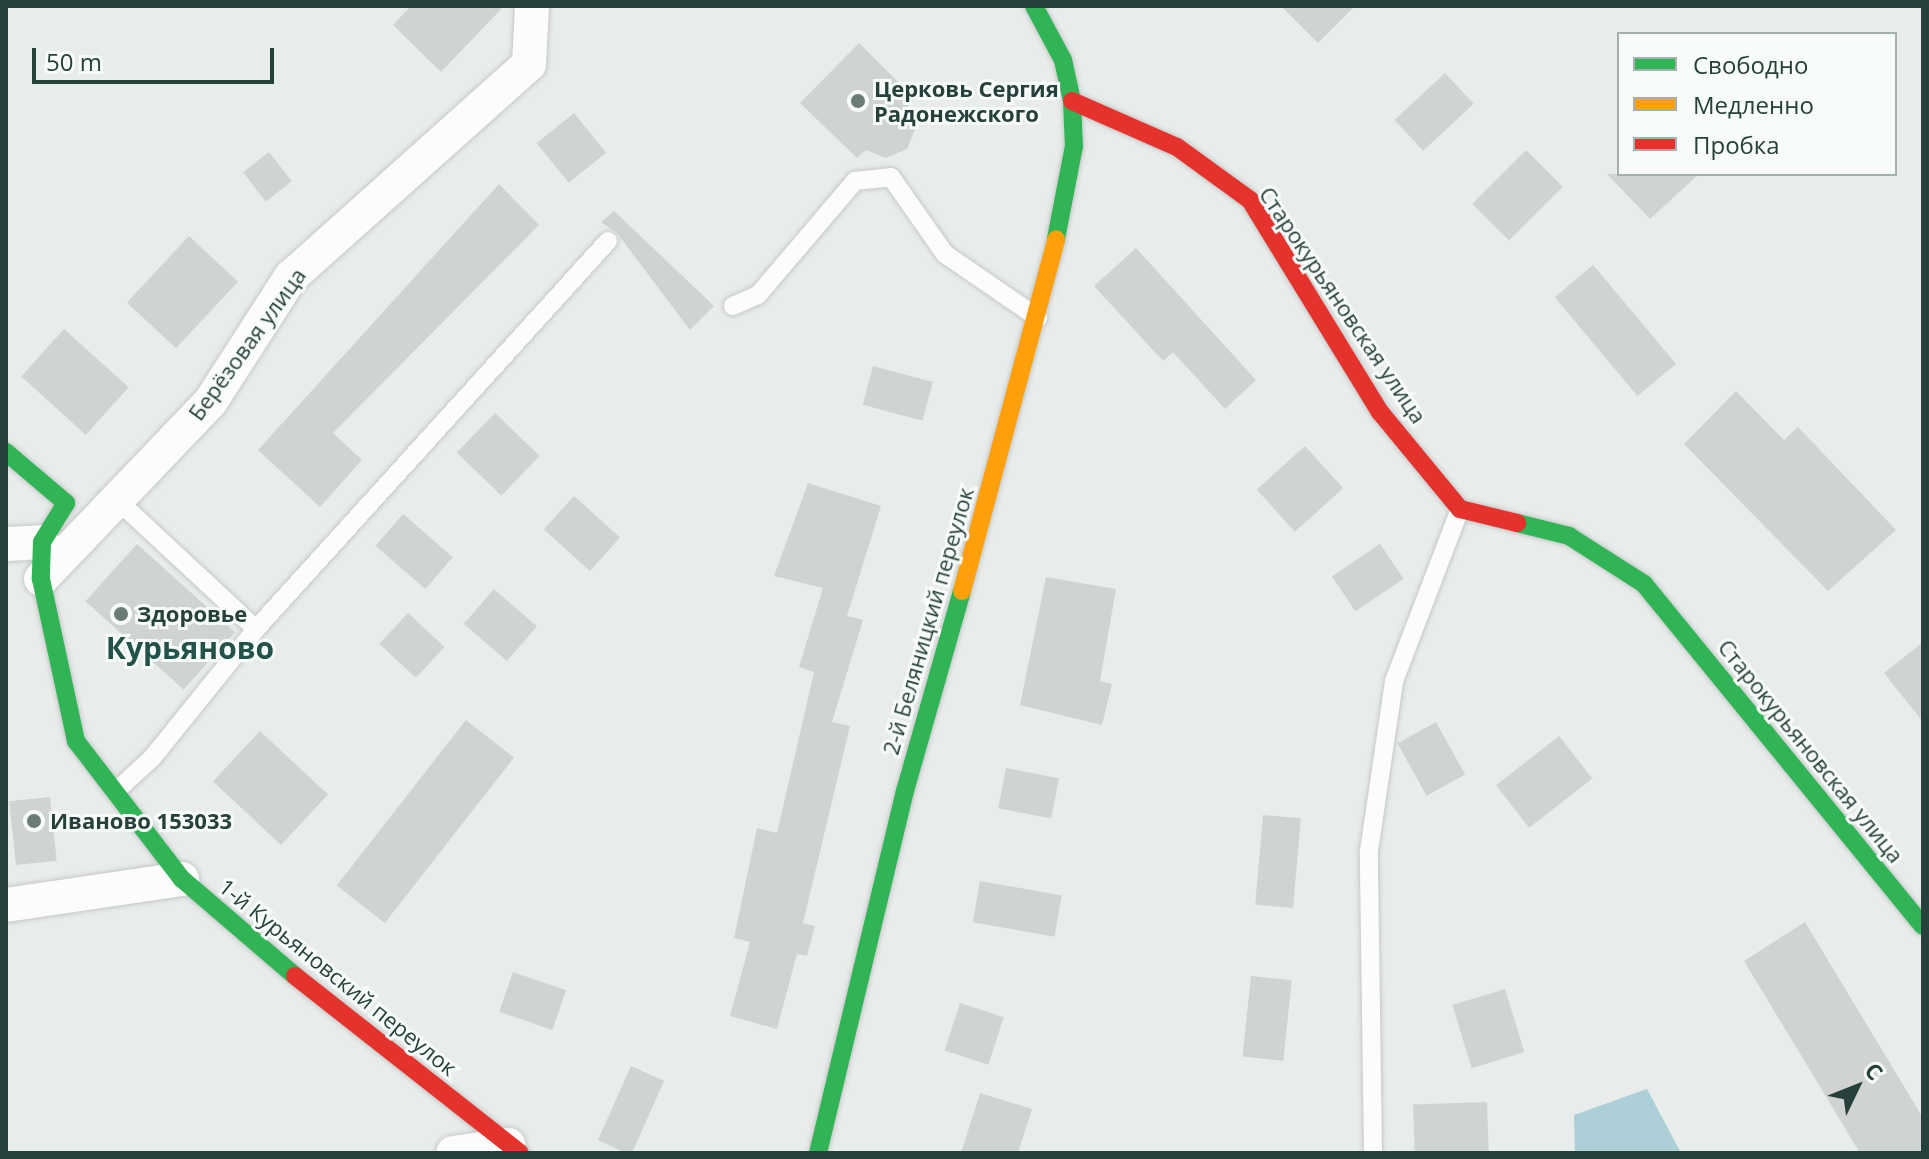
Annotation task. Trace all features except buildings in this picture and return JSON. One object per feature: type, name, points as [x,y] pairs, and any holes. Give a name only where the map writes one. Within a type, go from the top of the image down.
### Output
[{"type":"street","name":"Берёзовая улица","points":[[41,579],[211,401],[291,277],[529,64],[532,6]]},
{"type":"street","points":[[1034,6],[1063,60],[1072,101]]},
{"type":"street","name":"2-й Беляницкий переулок","points":[[818,1153],[905,791],[1038,318],[1074,146],[1072,101]]},
{"type":"street","name":"Старокурьяновская улица","points":[[1072,101],[1177,147],[1250,200],[1380,412],[1460,509],[1569,536],[1644,584],[1923,926]]},
{"type":"street","points":[[6,452],[66,503],[42,542],[6,544]]},
{"type":"street","name":"1-й Курьяновский переулок","points":[[42,542],[41,579],[76,741],[182,879],[223,919],[514,1149]]},
{"type":"street","points":[[6,905],[182,879]]},
{"type":"street","points":[[453,1153],[514,1149]]},
{"type":"lane","points":[[733,306],[758,295],[855,181],[891,177],[945,254],[1038,318]]},
{"type":"lane","points":[[115,792],[152,758],[256,629],[608,241]]},
{"type":"lane","points":[[117,500],[256,629]]},
{"type":"lane","points":[[1373,1153],[1369,851],[1394,681],[1460,509]]},
{"type":"water","points":[[1647,1089],[1681,1153],[1575,1153],[1574,1115]]},
{"type":"traffic: fast","points":[[1034,6],[1063,60],[1072,101],[1074,146],[1056,239]]},
{"type":"traffic: fast","points":[[6,452],[66,503],[42,542],[41,579],[76,741],[182,879],[295,976]]},
{"type":"traffic: fast","points":[[1517,523],[1569,536],[1644,584],[1923,926]]},
{"type":"traffic: fast","points":[[818,1153],[905,791],[962,591]]},
{"type":"traffic: slow","points":[[962,591],[1056,239]]},
{"type":"traffic: jam","points":[[1072,101],[1177,147],[1250,200],[1380,412],[1460,509],[1517,523]]},
{"type":"traffic: jam","points":[[295,976],[520,1153]]},
{"type":"place","name":"Церковь Сергия Радонежского","points":[[858,101]]},
{"type":"place","name":"Здоровье","points":[[121,614]]},
{"type":"place","name":"Иваново 153033","points":[[34,821]]},
{"type":"district","name":"Курьяново","points":[[190,648]]}]
